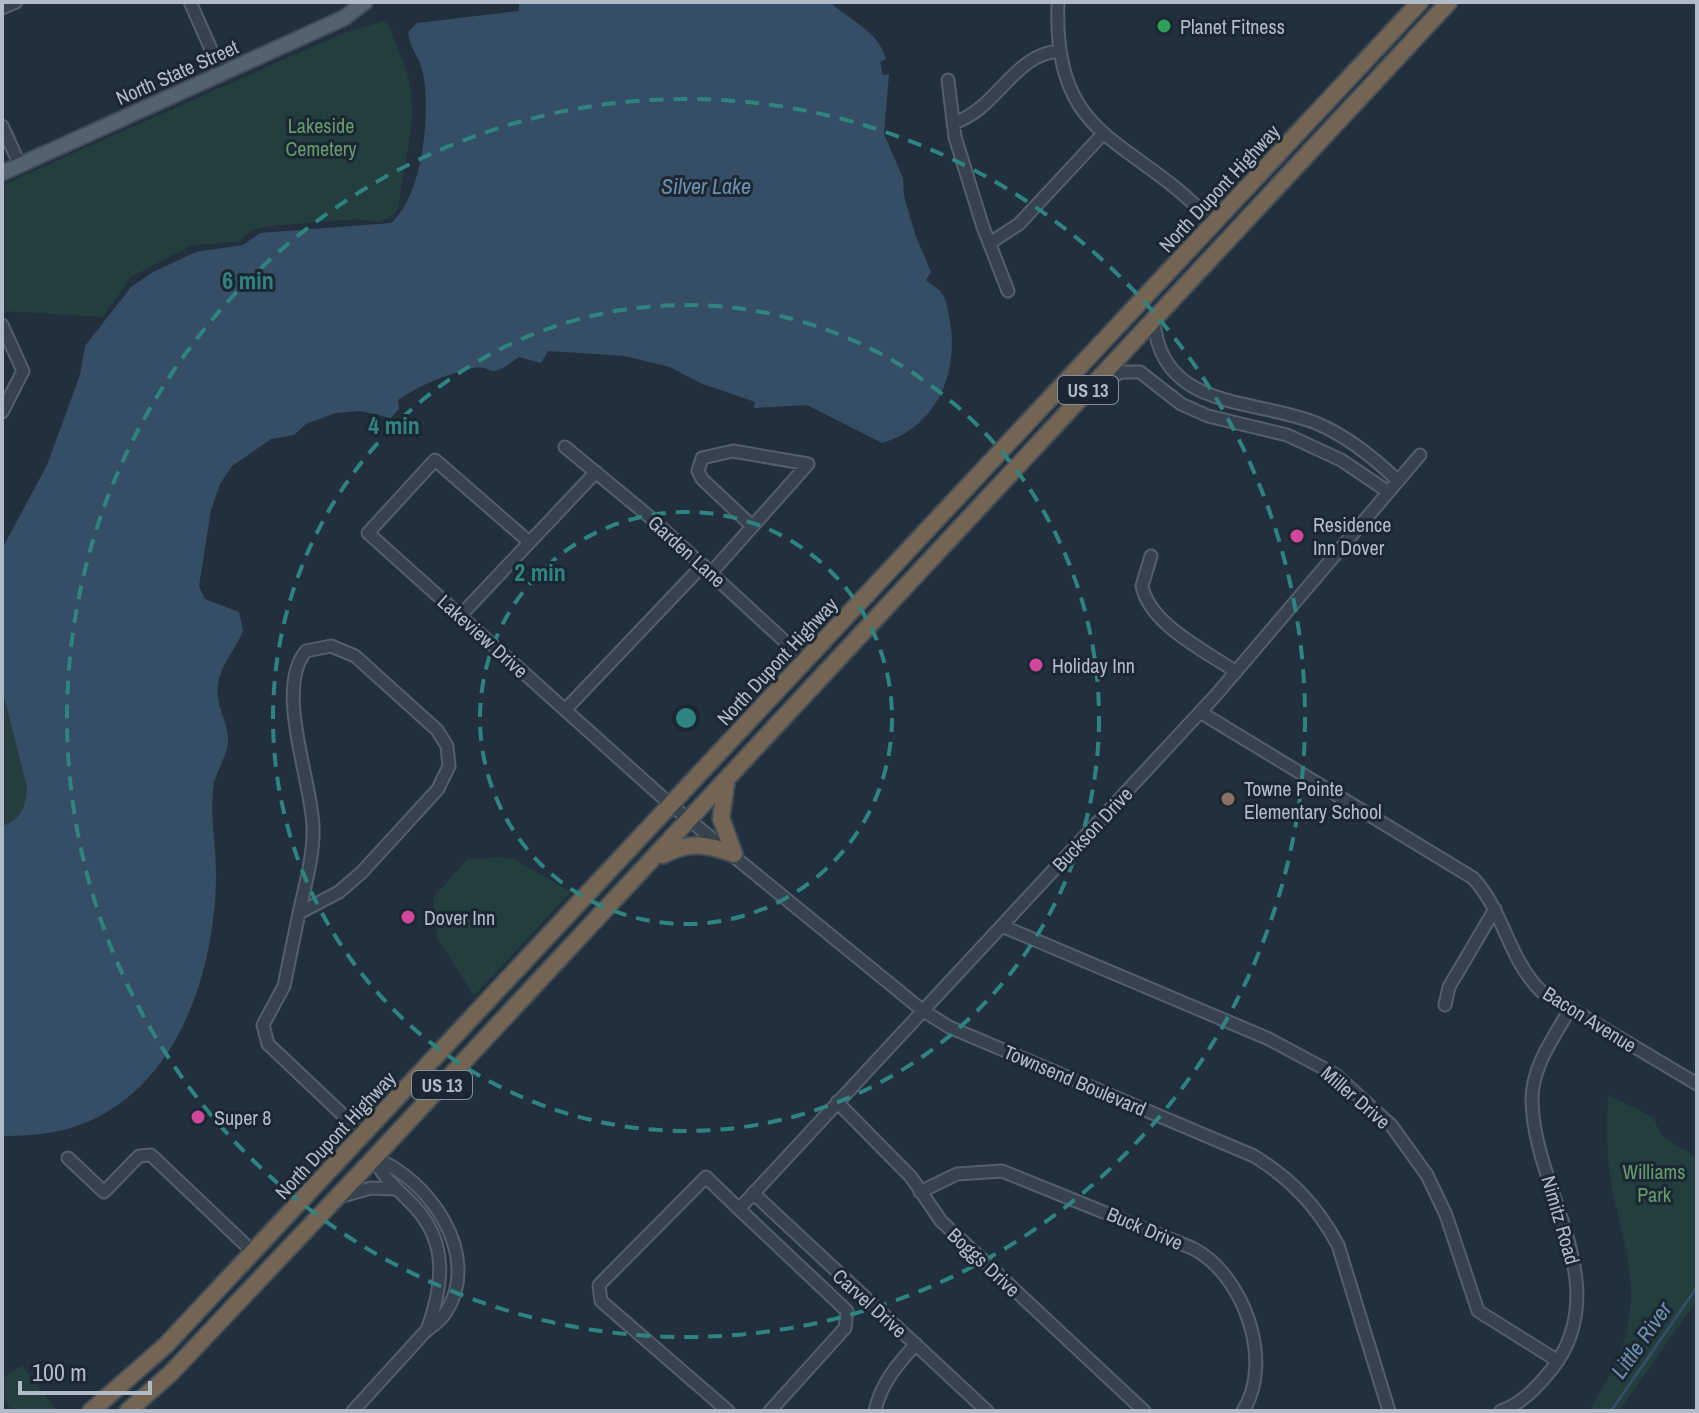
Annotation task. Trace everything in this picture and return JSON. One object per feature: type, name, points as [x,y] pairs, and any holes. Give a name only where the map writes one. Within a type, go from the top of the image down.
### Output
[{"type":"highway","name":"North Dupont Highway","points":[[91,1411],[166,1345],[1420,2]]},
{"type":"highway","name":"US 13","points":[[128,1411],[171,1373],[374,1158],[1449,2]]},
{"type":"highway","points":[[1197,273],[1214,238],[1212,223]]},
{"type":"highway","points":[[1052,429],[1048,411],[1073,384],[1079,369]]},
{"type":"highway","points":[[728,778],[720,806],[734,854]]},
{"type":"highway","points":[[651,861],[690,845],[708,845],[734,854]]},
{"type":"highway","points":[[374,1158],[372,1139],[382,1113]]},
{"type":"highway","points":[[335,1198],[360,1154],[362,1133]]},
{"type":"highway","points":[[216,1326],[210,1313],[251,1266],[253,1252]]},
{"type":"main road","name":"North State Street","points":[[2,173],[344,18],[365,2]]},
{"type":"street","points":[[2,8],[16,2]]},
{"type":"street","points":[[190,2],[222,74]]},
{"type":"street","points":[[1058,2],[1060,51],[1074,100],[1102,135],[1181,193],[1212,223]]},
{"type":"street","points":[[953,123],[981,110],[1032,58],[1042,53],[1060,51]]},
{"type":"street","points":[[948,80],[953,123],[1008,291]]},
{"type":"street","points":[[2,126],[20,165]]},
{"type":"street","points":[[990,243],[1019,224],[1102,135]]},
{"type":"street","points":[[1154,321],[1160,355],[1178,376],[1209,396],[1315,423],[1352,442],[1396,479]]},
{"type":"street","points":[[2,325],[23,371],[2,412]]},
{"type":"street","points":[[1092,385],[1122,372],[1140,372],[1181,404],[1203,414],[1277,433],[1341,460],[1387,491]]},
{"type":"street","points":[[1277,433],[1281,414]]},
{"type":"street","name":"Garden Lane","points":[[565,447],[707,569],[805,660]]},
{"type":"street","points":[[565,710],[752,526],[808,464],[733,451],[702,458],[698,471],[702,479],[752,526]]},
{"type":"street","name":"Buckson Drive","points":[[739,1209],[1200,712],[1396,479],[1420,455]]},
{"type":"street","name":"Lakeview Drive","points":[[528,541],[435,460],[368,533],[671,805]]},
{"type":"street","points":[[460,616],[596,472]]},
{"type":"street","points":[[1151,556],[1142,586],[1152,608],[1168,624],[1236,672]]},
{"type":"street","points":[[299,913],[339,892],[362,872],[438,789],[449,766],[447,746],[437,730],[355,656],[331,646],[306,651],[297,672],[296,728],[313,828],[288,974],[265,1019],[264,1035],[268,1044],[362,1133]]},
{"type":"street","name":"Bacon Avenue","points":[[1200,712],[1448,860],[1483,889],[1495,909],[1506,941],[1527,977],[1541,991],[1697,1084]]},
{"type":"street","name":"Townsend Boulevard","points":[[671,805],[922,1010],[949,1027],[1254,1156],[1291,1181],[1325,1220],[1338,1245],[1389,1411]]},
{"type":"street","points":[[1445,1005],[1449,987],[1495,909]]},
{"type":"street","name":"Miller Drive","points":[[1002,926],[1269,1039],[1336,1075],[1391,1125],[1427,1175],[1446,1215],[1478,1311],[1558,1361]]},
{"type":"street","name":"Nimitz Road","points":[[1501,1411],[1535,1390],[1558,1361],[1574,1325],[1576,1275],[1536,1136],[1532,1097],[1544,1054],[1570,1009]]},
{"type":"street","name":"Boggs Drive","points":[[837,1102],[900,1166],[941,1221],[1144,1411]]},
{"type":"street","points":[[68,1158],[104,1192],[139,1156],[151,1155],[253,1252]]},
{"type":"street","points":[[374,1158],[383,1178],[423,1217],[439,1255],[441,1287],[427,1331]]},
{"type":"street","points":[[353,1411],[447,1311],[454,1294],[457,1262],[444,1219],[427,1197],[393,1165],[374,1158]]},
{"type":"street","name":"Buck Drive","points":[[920,1192],[957,1174],[1002,1171],[1204,1254],[1223,1269],[1236,1288],[1254,1348],[1255,1386],[1243,1411]]},
{"type":"street","points":[[728,1411],[601,1301],[599,1285],[706,1177],[847,1311],[845,1328],[770,1411]]},
{"type":"street","points":[[335,1198],[371,1188],[395,1189]]},
{"type":"street","name":"Carvel Drive","points":[[753,1193],[987,1411]]},
{"type":"street","points":[[819,1283],[835,1272]]},
{"type":"street","points":[[875,1411],[881,1389],[892,1370],[916,1344]]},
{"type":"green space","name":"Lakeside Cemetery","points":[[384,21],[392,30],[406,68],[412,107],[399,205],[395,213],[381,222],[358,219],[268,226],[252,230],[240,241],[190,246],[131,277],[103,317],[2,311],[2,185],[341,34]]},
{"type":"green space","points":[[2,689],[27,788],[21,812],[2,826]]},
{"type":"green space","points":[[505,857],[516,860],[571,892],[474,996],[437,938],[433,898],[467,859]]},
{"type":"green space","name":"Williams Park","points":[[1608,1095],[1653,1117],[1661,1135],[1697,1158],[1697,1300],[1619,1411],[1589,1411],[1621,1350],[1631,1294],[1609,1168]]},
{"type":"green space","points":[[22,1365],[56,1410],[12,1411],[2,1395],[2,1379]]},
{"type":"water","name":"Silver Lake","points":[[519,2],[830,2],[870,33],[886,59],[880,62],[883,75],[889,74],[884,134],[903,178],[904,196],[915,234],[931,272],[926,280],[941,292],[949,314],[952,347],[946,382],[938,399],[916,426],[882,443],[807,405],[754,408],[755,402],[700,383],[670,367],[625,356],[548,351],[541,363],[519,357],[495,371],[477,368],[450,374],[398,400],[399,409],[391,418],[361,411],[336,413],[306,424],[294,435],[271,439],[232,466],[220,484],[211,510],[199,586],[205,599],[239,612],[243,630],[222,670],[218,685],[228,745],[213,790],[214,915],[200,984],[171,1048],[150,1076],[125,1099],[96,1118],[73,1127],[38,1134],[2,1136],[2,826],[21,812],[27,788],[2,689],[2,549],[47,465],[80,375],[85,346],[131,287],[153,272],[196,252],[243,245],[260,233],[391,223],[411,194],[425,130],[423,73],[408,32],[417,23],[519,11]]},
{"type":"waterway","name":"Little River","points":[[1611,1411],[1697,1287]]},
{"type":"place","name":"Planet Fitness","points":[[1164,26]]},
{"type":"place","name":"Residence Inn Dover","points":[[1297,536]]},
{"type":"place","name":"Holiday Inn","points":[[1036,665]]},
{"type":"place","name":"Towne Pointe Elementary School","points":[[1228,799]]},
{"type":"place","name":"Dover Inn","points":[[408,917]]},
{"type":"place","name":"Super 8","points":[[198,1117]]}]
